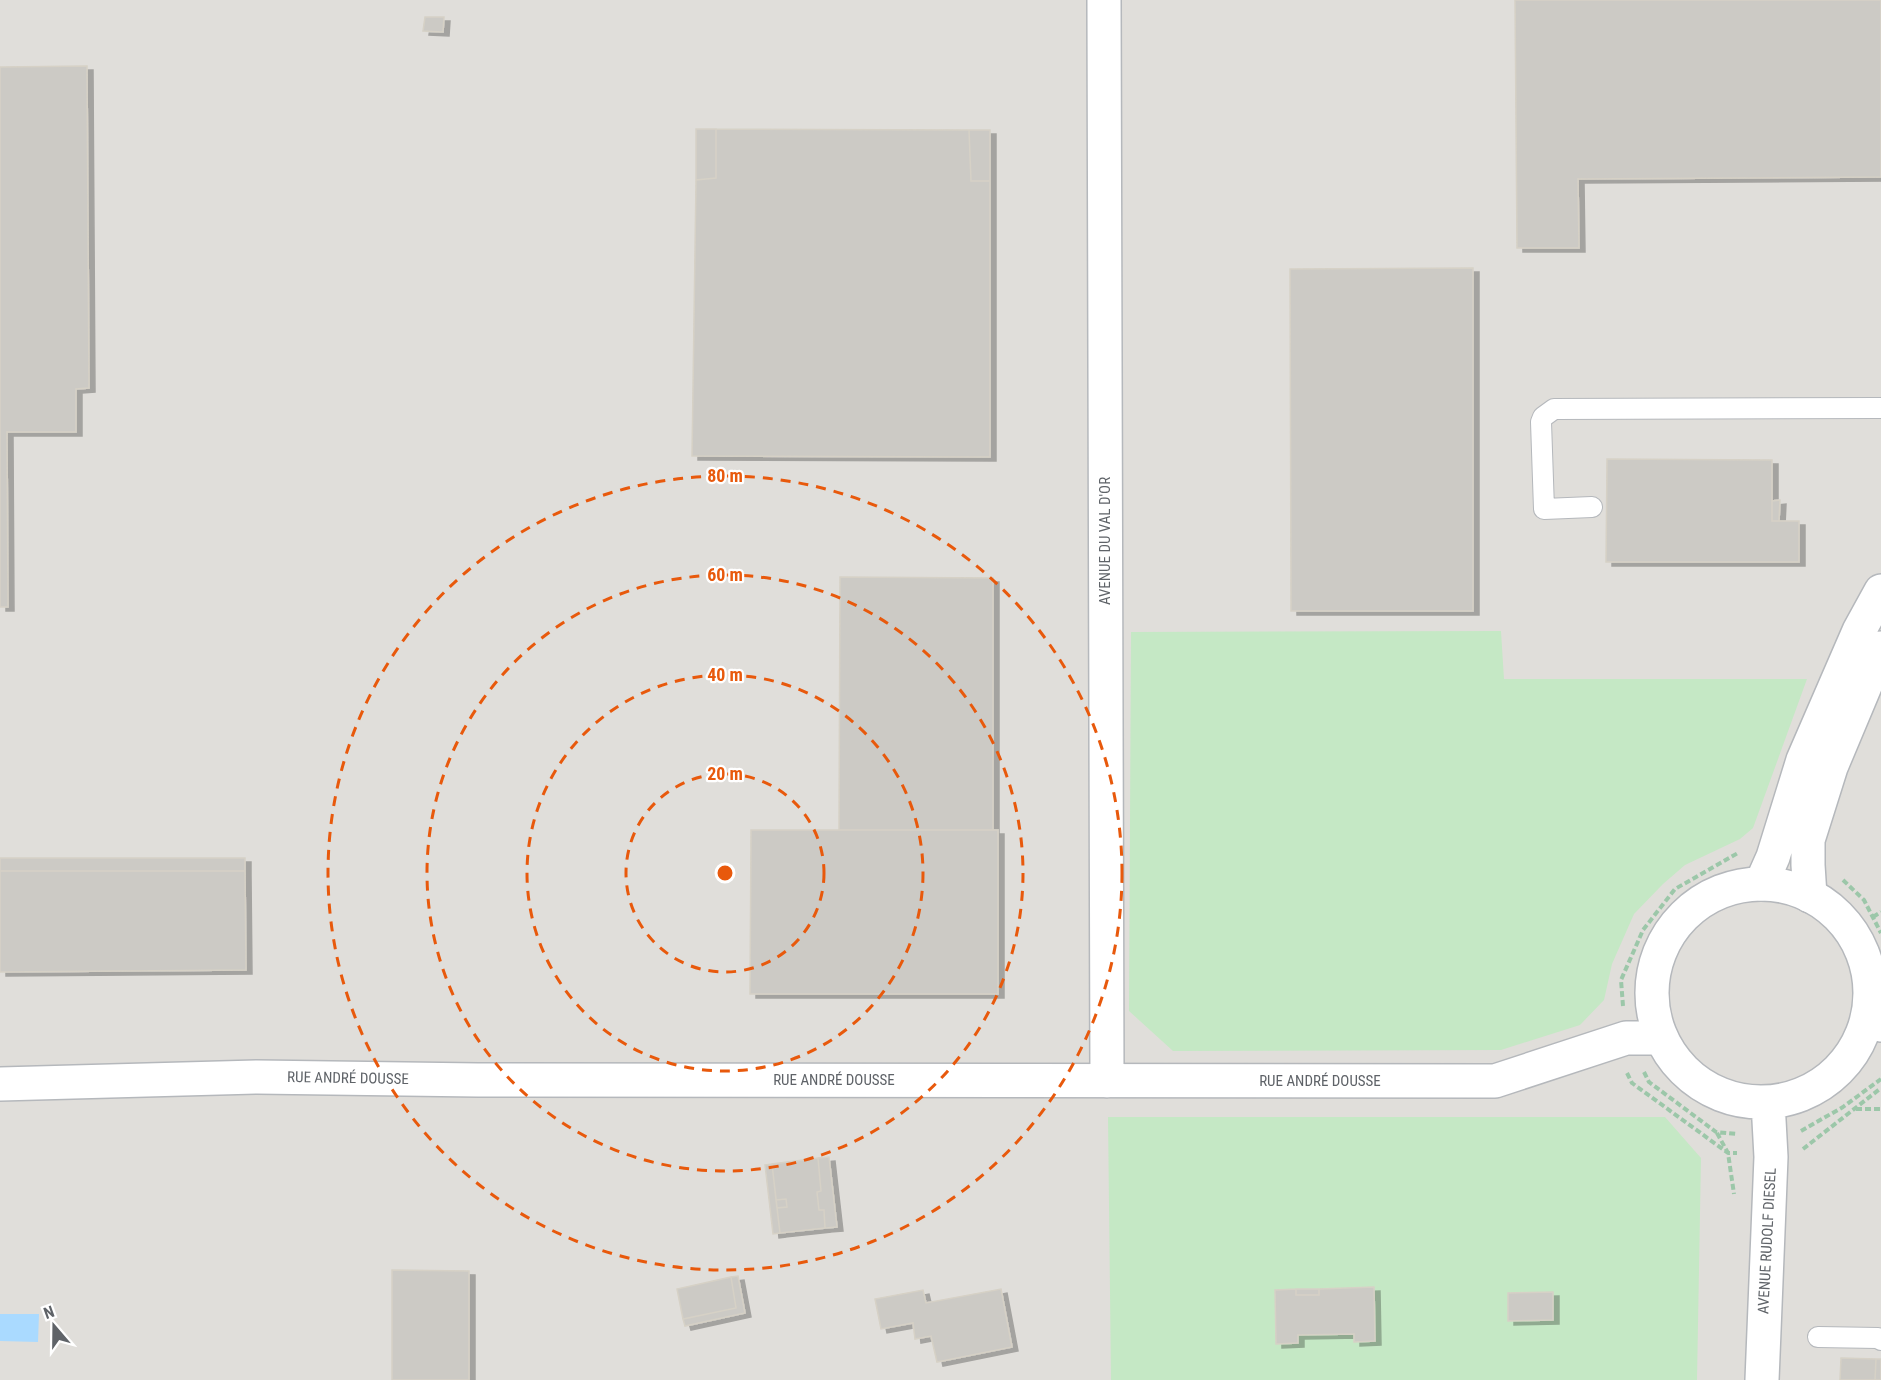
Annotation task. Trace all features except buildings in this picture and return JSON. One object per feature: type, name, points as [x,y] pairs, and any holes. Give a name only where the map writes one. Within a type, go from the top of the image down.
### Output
[{"type":"street","name":"AVENUE DU VAL D'OR","points":[[1104,0],[1107,1081]]},
{"type":"street","points":[[1767,870],[1787,886],[1810,896],[1834,911],[1853,933],[1866,960],[1874,1021],[1842,1066],[1821,1085],[1795,1097],[1768,1118],[1735,1099],[1704,1087],[1679,1065],[1661,1038],[1653,1008],[1653,977],[1662,947],[1679,921],[1702,901],[1767,870],[1803,760],[1859,631],[1881,591]]},
{"type":"street","points":[[1810,896],[1808,840],[1831,767],[1881,648]]},
{"type":"street","name":"RUE ANDRÉ DOUSSE","points":[[0,1084],[257,1077],[478,1080],[1496,1080],[1626,1038],[1661,1038]]},
{"type":"street","name":"AVENUE RUDOLF DIESEL","points":[[1762,1380],[1771,1157],[1768,1118]]},
{"type":"lane","points":[[1592,507],[1544,509],[1541,422],[1543,417],[1554,409],[1881,408]]},
{"type":"lane","points":[[1818,1337],[1878,1338],[1881,1340]]},
{"type":"path","points":[[1767,870],[1746,849],[1675,889],[1643,930],[1622,980],[1626,1038],[1649,1082],[1716,1132],[1740,1134],[1768,1118],[1803,1130],[1843,1107],[1881,1079]]},
{"type":"path","points":[[1873,917],[1881,913]]},
{"type":"path","points":[[1855,1109],[1881,1109]]},
{"type":"shaded area","points":[[0,0],[1881,0],[1881,1380],[0,1380]]},
{"type":"green space","points":[[1501,631],[1504,679],[1807,679],[1753,828],[1740,839],[1685,865],[1634,914],[1612,964],[1604,1000],[1580,1025],[1501,1050],[1173,1051],[1129,1011],[1131,632]]},
{"type":"green space","points":[[1108,1117],[1665,1117],[1701,1158],[1697,1380],[1111,1380]]},
{"type":"water","points":[[0,1314],[39,1314],[38,1342],[0,1341]]}]
